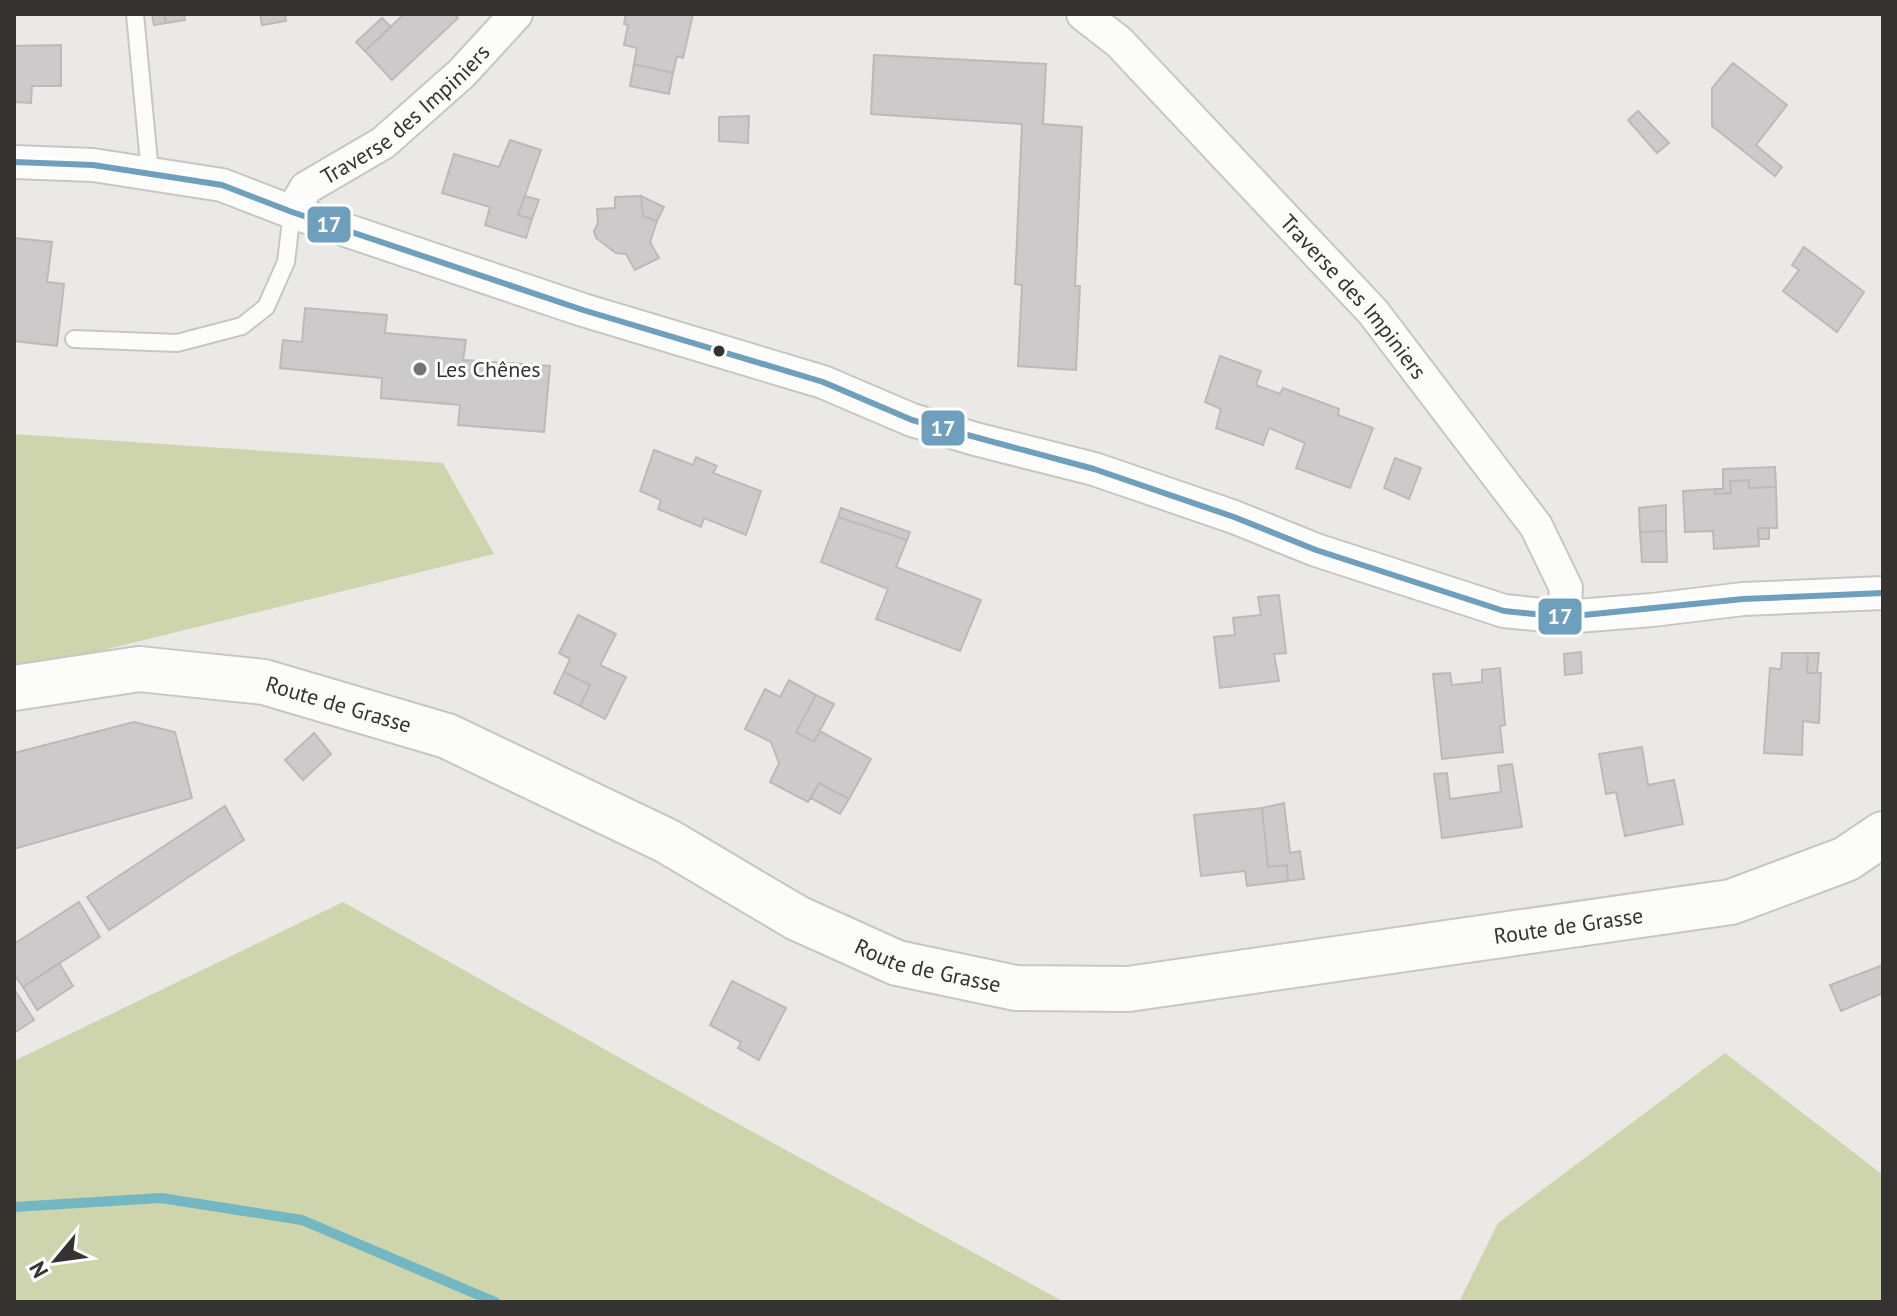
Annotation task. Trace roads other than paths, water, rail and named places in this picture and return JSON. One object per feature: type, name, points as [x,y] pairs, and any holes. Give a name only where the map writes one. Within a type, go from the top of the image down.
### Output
[{"type":"main road","name":"Route de Grasse","points":[[14,688],[139,669],[264,682],[447,736],[667,841],[797,918],[897,963],[1016,988],[1128,989],[1731,902],[1846,859],[1883,834]]},
{"type":"street","name":"Traverse des Impiniers","points":[[292,212],[306,188],[383,143],[462,73],[516,14]]},
{"type":"street","name":"Traverse des Impiniers","points":[[1083,14],[1119,42],[1373,312],[1536,526],[1566,588],[1564,617]]},
{"type":"street","points":[[14,162],[93,165],[222,185],[292,212],[583,310],[823,382],[912,420],[1094,469],[1234,517],[1316,550],[1504,611],[1564,617],[1743,599],[1883,593]]},
{"type":"lane","points":[[135,14],[150,173]]},
{"type":"lane","points":[[74,339],[177,343],[242,326],[266,307],[286,262],[292,212]]},
{"type":"waterway","points":[[14,1207],[161,1198],[302,1220],[495,1302]]},
{"type":"place","name":"Les Chênes","points":[[420,369]]}]
